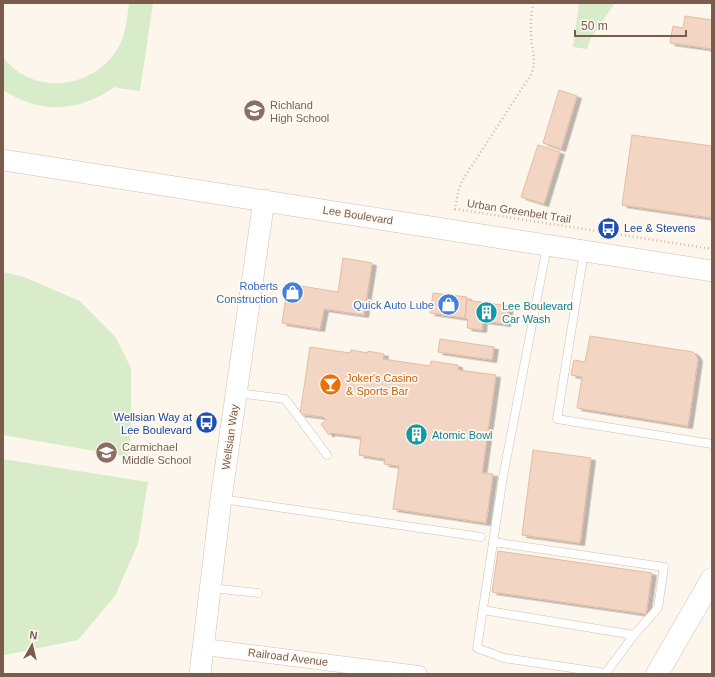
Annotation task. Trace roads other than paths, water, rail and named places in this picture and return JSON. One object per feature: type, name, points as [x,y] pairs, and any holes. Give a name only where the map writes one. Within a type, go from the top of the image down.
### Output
[{"type":"main road","points":[[657,674],[712,579]]},
{"type":"street","name":"Lee Boulevard","points":[[3,160],[712,271]]},
{"type":"street","name":"Wellsian Way","points":[[200,674],[221,499],[264,200]]},
{"type":"street","name":"Railroad Avenue","points":[[204,647],[349,670],[419,674]]},
{"type":"lane","points":[[493,542],[664,566],[658,608],[634,635],[606,673],[504,658],[477,648],[483,610],[493,542],[503,477],[547,245]]},
{"type":"lane","points":[[584,251],[558,419],[712,444]]},
{"type":"lane","points":[[236,392],[285,399],[327,454]]},
{"type":"lane","points":[[221,499],[481,537]]},
{"type":"lane","points":[[210,588],[258,593]]},
{"type":"lane","points":[[483,610],[634,635]]},
{"type":"place","name":"Richland High School","points":[[255,111]]},
{"type":"place","name":"Lee & Stevens","points":[[608,228]]},
{"type":"place","name":"Roberts Construction","points":[[293,292]]},
{"type":"place","name":"Quick Auto Lube","points":[[449,305]]},
{"type":"place","name":"Lee Boulevard Car Wash","points":[[487,312]]},
{"type":"place","name":"Joker's Casino & Sports Bar","points":[[330,384]]},
{"type":"place","name":"Wellsian Way at Lee Boulevard","points":[[207,423]]},
{"type":"place","name":"Atomic Bowl","points":[[417,435]]},
{"type":"place","name":"Carmichael Middle School","points":[[106,453]]}]
